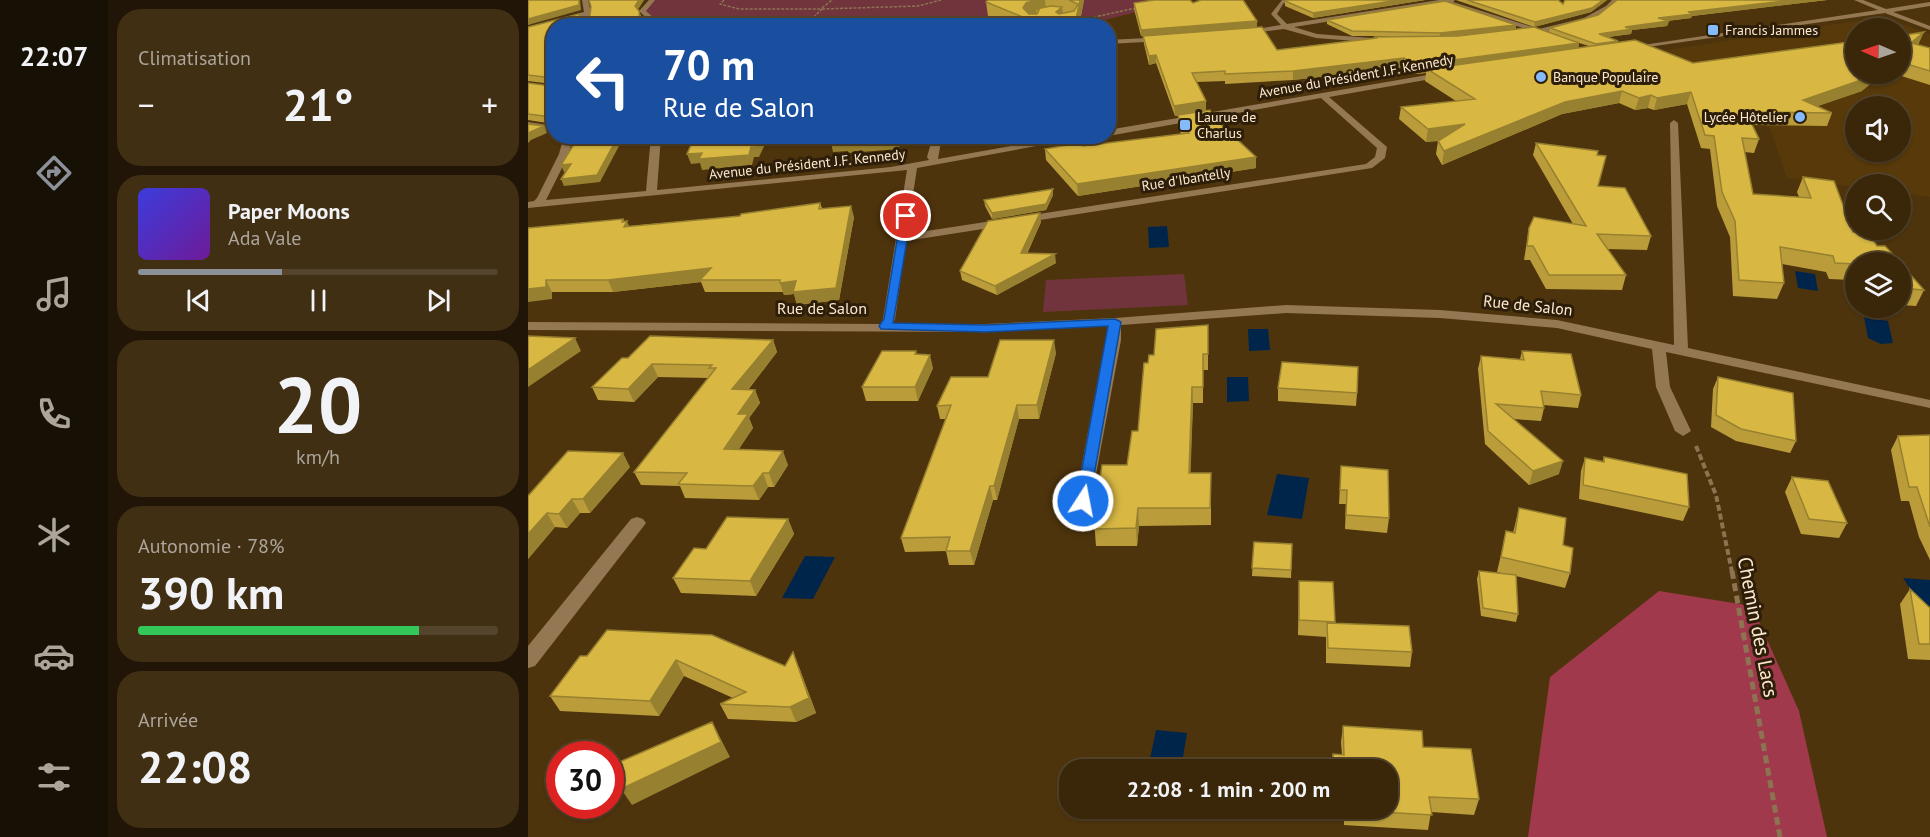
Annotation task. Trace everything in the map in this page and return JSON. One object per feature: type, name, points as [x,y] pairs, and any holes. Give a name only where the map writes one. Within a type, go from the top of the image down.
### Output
[{"type":"street","points":[[585,0],[587,18]]},
{"type":"street","points":[[650,18],[642,11],[652,0]]},
{"type":"street","points":[[1287,0],[1281,3],[1274,14],[1286,27],[1316,36],[1385,41]]},
{"type":"street","points":[[1236,34],[1446,0],[1559,38]]},
{"type":"street","points":[[1520,34],[1577,22],[1600,13],[1611,6],[1615,0]]},
{"type":"street","points":[[1857,0],[1930,28]]},
{"type":"street","points":[[1617,49],[1930,4]]},
{"type":"street","points":[[569,18],[588,13]]},
{"type":"street","points":[[528,29],[546,24]]},
{"type":"street","points":[[1116,42],[1175,38]]},
{"type":"street","name":"Avenue du Président J.F. Kennedy","points":[[1116,132],[1459,72]]},
{"type":"street","name":"Rue d'Ibantelly","points":[[903,238],[1369,165],[1380,158],[1383,147],[1322,95]]},
{"type":"street","points":[[1674,123],[1681,351]]},
{"type":"street","points":[[528,125],[546,128]]},
{"type":"street","points":[[533,205],[564,154],[567,144]]},
{"type":"street","points":[[651,194],[655,144]]},
{"type":"street","points":[[936,144],[932,157],[936,163]]},
{"type":"street","name":"Avenue du Président J.F. Kennedy","points":[[533,205],[825,177],[936,163],[1042,144]]},
{"type":"street","points":[[885,326],[890,319],[912,166]]},
{"type":"street","name":"Rue de Salon","points":[[528,326],[986,328],[1115,322],[1286,309],[1440,314],[1557,324],[1930,404]]},
{"type":"street","points":[[1083,501],[1115,322]]},
{"type":"street","points":[[1659,346],[1663,387],[1683,431]]},
{"type":"street","points":[[528,660],[637,523]]},
{"type":"path","points":[[724,0],[720,4],[729,8],[822,9],[918,6],[941,0]]},
{"type":"path","points":[[813,18],[832,0]]},
{"type":"path","points":[[1091,18],[1140,7]]},
{"type":"path","name":"Chemin des Lacs","points":[[1683,431],[1697,448],[1709,477],[1725,536],[1766,742],[1780,837]]},
{"type":"shaded area","points":[[652,0],[1186,0],[1112,18],[650,18],[642,11]]},
{"type":"shaded area","name":"Lycée Hôtelier","points":[[1845,23],[1845,84],[1911,84],[1911,27],[1930,34],[1930,197],[1911,194],[1911,174],[1845,174],[1845,186],[1787,178],[1770,128],[1608,59]]},
{"type":"shaded area","points":[[1184,274],[1188,305],[1043,312],[1046,280]]},
{"type":"shaded area","points":[[1659,591],[1752,606],[1799,711],[1827,837],[1528,837],[1550,677]]},
{"type":"water","points":[[1167,226],[1169,247],[1149,248],[1148,227]]},
{"type":"water","points":[[1795,271],[1815,274],[1818,291],[1798,288]]},
{"type":"water","points":[[1864,318],[1888,321],[1893,343],[1881,344],[1868,338]]},
{"type":"water","points":[[1248,329],[1268,329],[1270,350],[1249,351]]},
{"type":"water","points":[[1227,377],[1248,377],[1249,401],[1227,402]]},
{"type":"water","points":[[1277,474],[1309,478],[1302,519],[1267,515]]},
{"type":"water","points":[[805,556],[835,557],[813,599],[782,598]]},
{"type":"water","points":[[1903,578],[1930,580],[1930,616],[1928,616]]},
{"type":"water","points":[[1156,730],[1187,733],[1183,759],[1150,759]]},
{"type":"building","points":[[528,0],[579,0],[579,5],[528,19]]},
{"type":"building","points":[[589,0],[639,0],[635,6],[639,11],[639,18],[589,18],[591,7]]},
{"type":"building","points":[[988,0],[1036,0],[1026,3],[1023,8],[1029,14],[1037,14],[1039,10],[1036,9],[1051,6],[1062,7],[1056,12],[1059,14],[1074,11],[1078,4],[1069,0],[1080,0],[1076,18],[1025,18],[986,2]]},
{"type":"building","points":[[1154,0],[1190,0],[1193,3],[1201,0],[1243,0],[1257,21],[1141,30],[1134,3]]},
{"type":"building","points":[[1399,0],[1313,13],[1285,1]]},
{"type":"building","points":[[1467,0],[1558,0],[1563,4],[1565,0],[1603,0],[1592,8],[1535,22]]},
{"type":"building","points":[[1617,0],[1793,0],[1688,12],[1693,14],[1658,18],[1669,21],[1625,27],[1632,29],[1599,34],[1618,41],[1596,44],[1550,28],[1598,15]]},
{"type":"building","points":[[1445,1],[1516,25],[1440,33],[1352,31],[1327,20]]},
{"type":"building","points":[[579,14],[579,18],[563,18]]},
{"type":"building","points":[[546,22],[546,77],[528,75],[528,27]]},
{"type":"building","points":[[1262,27],[1277,50],[1376,38],[1374,37],[1458,36],[1534,27],[1579,43],[1416,65],[1404,58],[1293,71],[1192,73],[1206,101],[1174,106],[1156,55],[1149,56],[1143,36]]},
{"type":"building","points":[[1924,32],[1911,43],[1911,34]]},
{"type":"building","points":[[1635,40],[1693,63],[1845,42],[1845,84],[1850,84],[1803,100],[1832,113],[1746,112],[1759,139],[1742,138],[1753,194],[1811,198],[1803,177],[1834,181],[1845,211],[1845,240],[1873,240],[1877,246],[1885,246],[1891,252],[1845,252],[1845,263],[1835,263],[1833,256],[1780,247],[1784,283],[1739,280],[1735,221],[1722,192],[1714,136],[1705,135],[1691,92],[1657,98],[1651,95],[1639,98],[1622,91],[1565,102],[1444,151],[1438,141],[1465,124],[1428,129],[1401,107],[1475,99],[1427,69]]},
{"type":"building","points":[[1911,43],[1930,48],[1930,71],[1911,65]]},
{"type":"building","points":[[528,83],[546,85],[546,116],[528,114]]},
{"type":"building","points":[[1210,110],[1213,117],[1256,157],[1077,184],[1045,149],[1073,144],[1083,146],[1116,144],[1116,142],[1189,133],[1181,125],[1178,115]]},
{"type":"building","points":[[528,124],[544,126],[528,133]]},
{"type":"building","points":[[1536,143],[1598,151],[1597,155],[1606,156],[1598,186],[1625,188],[1651,236],[1597,234],[1626,275],[1549,275],[1533,246],[1527,246],[1529,228],[1534,217],[1586,226]]},
{"type":"building","points":[[574,144],[614,144],[597,175],[561,179],[571,164],[561,165]]},
{"type":"building","points":[[691,144],[757,144],[756,147],[751,147],[749,155],[699,159],[702,153],[687,154]]},
{"type":"building","points":[[1053,189],[1046,204],[992,213],[984,200]]},
{"type":"building","points":[[820,203],[819,209],[851,206],[836,288],[793,292],[796,281],[780,283],[780,280],[700,280],[711,268],[608,280],[546,280],[546,287],[528,289],[528,228],[623,219],[622,222],[627,221],[624,227],[740,216],[741,214]]},
{"type":"building","points":[[1040,213],[1021,253],[1055,254],[995,286],[960,271],[988,221]]},
{"type":"building","points":[[1911,275],[1924,290],[1911,289]]},
{"type":"building","points":[[1208,325],[1208,354],[1203,354],[1203,387],[1192,387],[1189,473],[1211,473],[1210,508],[1138,508],[1136,528],[1094,529],[1102,465],[1127,465],[1132,431],[1138,431],[1144,363],[1148,363],[1149,355],[1154,355],[1156,329]]},
{"type":"building","points":[[528,336],[575,338],[528,370]]},
{"type":"building","points":[[650,336],[773,340],[732,389],[755,390],[738,414],[748,414],[724,449],[783,451],[769,473],[763,473],[753,486],[678,484],[687,473],[634,472],[716,368],[709,368],[712,365],[652,364],[628,389],[592,387],[622,358],[628,358]]},
{"type":"building","points":[[1000,340],[1054,340],[1037,405],[1017,405],[994,486],[990,486],[970,551],[946,551],[950,537],[901,538],[951,405],[937,406],[951,377],[988,377]]},
{"type":"building","points":[[882,351],[916,351],[915,354],[930,355],[915,387],[862,387]]},
{"type":"building","points":[[1522,351],[1571,354],[1581,395],[1541,391],[1544,408],[1496,404],[1563,461],[1533,471],[1488,431],[1481,356],[1524,360]]},
{"type":"building","points":[[1282,362],[1358,367],[1357,393],[1278,388]]},
{"type":"building","points":[[1718,377],[1793,393],[1796,441],[1741,429],[1716,415]]},
{"type":"building","points":[[1930,435],[1930,527],[1917,487],[1909,487],[1898,436]]},
{"type":"building","points":[[568,451],[623,453],[583,499],[572,499],[559,514],[547,513],[528,534],[528,496]]},
{"type":"building","points":[[1604,457],[1687,474],[1689,507],[1583,485],[1585,458],[1604,462]]},
{"type":"building","points":[[1341,466],[1388,470],[1389,518],[1346,515],[1347,490],[1340,490]]},
{"type":"building","points":[[1792,477],[1828,481],[1847,523],[1809,519]]},
{"type":"building","points":[[1519,508],[1566,518],[1563,545],[1573,548],[1570,573],[1501,557],[1506,531],[1515,533]]},
{"type":"building","points":[[727,517],[788,519],[750,581],[673,578],[694,548],[706,549]]},
{"type":"building","points":[[1254,542],[1292,544],[1291,570],[1252,568]]},
{"type":"building","points":[[1479,571],[1516,575],[1518,614],[1483,608]]},
{"type":"building","points":[[1299,581],[1333,582],[1335,622],[1299,620]]},
{"type":"building","points":[[1910,589],[1930,608],[1930,644],[1919,644]]},
{"type":"building","points":[[1327,623],[1409,626],[1412,652],[1328,648]]},
{"type":"building","points":[[607,630],[712,635],[785,666],[793,652],[809,698],[790,707],[720,704],[746,692],[676,660],[650,701],[550,696],[580,656],[587,656]]},
{"type":"building","points":[[712,722],[721,742],[624,788],[624,760]]},
{"type":"building","points":[[1343,726],[1422,731],[1423,747],[1471,749],[1479,799],[1429,797],[1432,815],[1398,813],[1398,759],[1333,759],[1333,754],[1344,755]]},
{"type":"place","name":"Francis Jammes","points":[[1713,30]]},
{"type":"place","name":"Banque Populaire","points":[[1541,77]]},
{"type":"place","name":"Lycée Hôtelier","points":[[1800,117]]},
{"type":"place","name":"Laurue de Charlus","points":[[1185,125]]},
{"type":"route","points":[[906,216],[890,319],[885,326],[986,328],[1115,322],[1114,340],[1083,501]]}]
